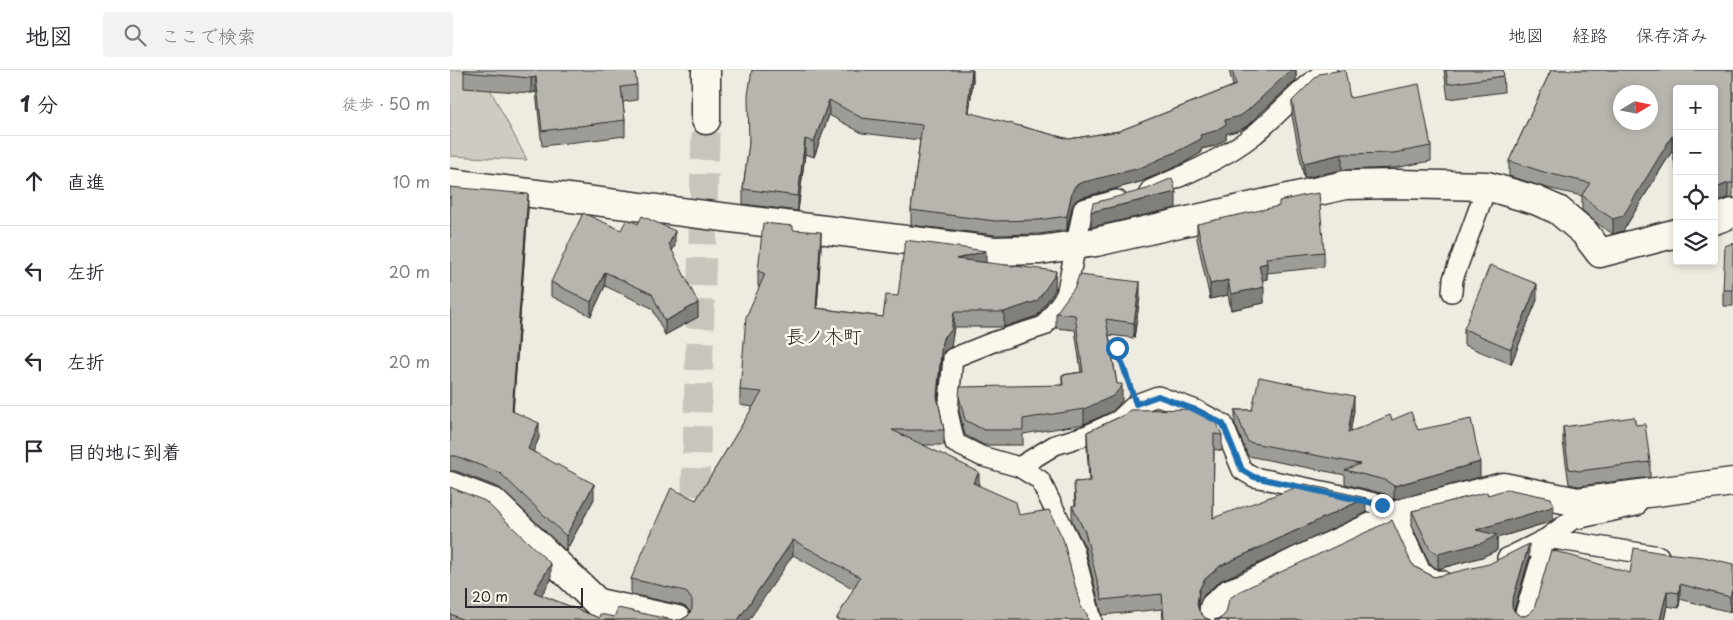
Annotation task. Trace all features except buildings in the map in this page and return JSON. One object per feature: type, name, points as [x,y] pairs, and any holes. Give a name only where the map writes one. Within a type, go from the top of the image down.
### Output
[{"type":"street","points":[[706,70],[706,120]]},
{"type":"street","points":[[450,183],[994,251],[1040,250],[1075,245],[1344,184],[1487,186],[1535,200],[1558,210],[1584,232],[1600,254],[1673,234]]},
{"type":"street","points":[[1718,218],[1733,212]]},
{"type":"street","points":[[1213,620],[1214,608],[1230,592],[1246,587],[1405,512],[1503,486],[1578,502],[1733,482]]},
{"type":"street","points":[[450,486],[494,503],[598,603],[677,620]]},
{"type":"lane","points":[[1092,620],[1074,550],[1040,480],[1019,467],[981,456],[955,443],[948,412],[953,358],[993,342],[1044,326],[1066,295],[1083,208],[1144,193],[1183,176],[1218,157],[1254,135],[1309,83],[1328,70]]},
{"type":"lane","points":[[1452,292],[1454,279],[1487,186]]},
{"type":"lane","points":[[1019,467],[1055,446],[1087,435],[1119,420],[1136,404],[1158,396],[1196,410],[1223,424],[1242,470],[1254,477],[1326,491],[1382,505],[1397,516],[1422,572],[1436,581],[1461,575]]},
{"type":"lane","points":[[1495,564],[1547,538],[1572,520],[1673,498],[1693,487]]},
{"type":"lane","points":[[1547,538],[1609,550],[1674,558]]},
{"type":"lane","points":[[1523,620],[1547,538]]},
{"type":"path","points":[[1102,346],[1117,348],[1136,404]]},
{"type":"shaded area","points":[[450,70],[480,70],[527,160],[450,156]]},
{"type":"tunnel","points":[[694,538],[706,120]]},
{"type":"district","name":"長ノ木町","points":[[824,335]]},
{"type":"route","points":[[1117,348],[1136,404],[1158,396],[1196,410],[1223,424],[1242,470],[1254,477],[1284,482],[1382,505]]}]
